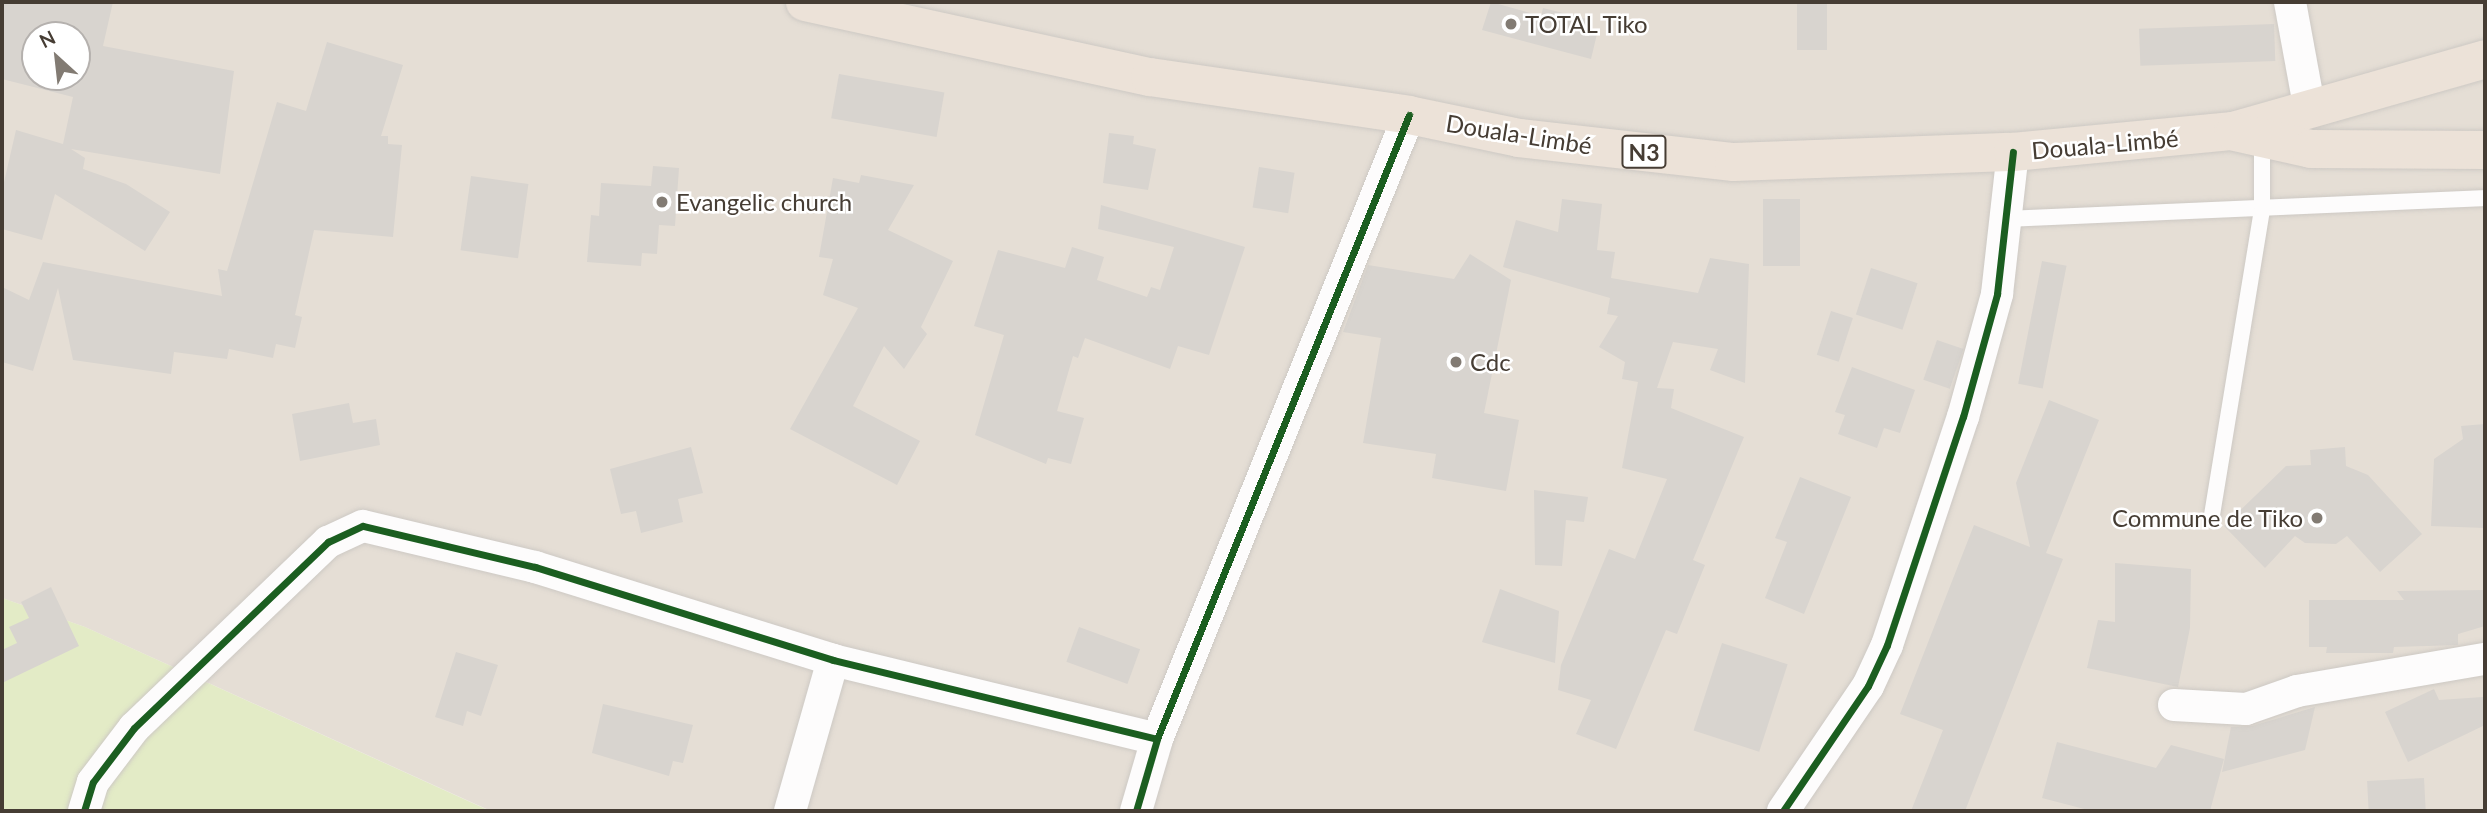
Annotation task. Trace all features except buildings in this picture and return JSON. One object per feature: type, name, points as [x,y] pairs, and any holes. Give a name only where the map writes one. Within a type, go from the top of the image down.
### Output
[{"type":"highway","name":"Douala-Limbé","points":[[805,2],[1150,77],[1409,115],[1519,138],[1734,162],[2012,152],[2247,134],[2310,111],[2485,59]]},
{"type":"highway","points":[[2247,134],[2311,149],[2485,150]]},
{"type":"street","points":[[2290,2],[2310,111]]},
{"type":"street","points":[[1136,811],[1157,739],[1409,115]]},
{"type":"street","points":[[1783,811],[1868,686],[1887,645],[1963,417],[1997,294],[2008,219],[2012,152]]},
{"type":"street","points":[[84,811],[93,782],[134,728],[328,542],[363,526],[535,567],[833,660],[1157,739]]},
{"type":"street","points":[[2174,705],[2246,709],[2297,691],[2485,659]]},
{"type":"street","points":[[790,811],[833,660]]},
{"type":"lane","points":[[2211,515],[2262,208],[2247,134]]},
{"type":"lane","points":[[2008,219],[2485,198]]},
{"type":"shaded area","points":[[2,2],[2485,2],[2485,811],[491,811],[85,627],[2,598]]},
{"type":"green space","points":[[2,598],[85,627],[490,811],[2,811]]},
{"type":"cycle path","points":[[1136,811],[1157,739],[1409,115]]},
{"type":"cycle path","points":[[1783,811],[1868,686],[1887,645],[1963,417],[1997,294],[2013,152]]},
{"type":"cycle path","points":[[84,811],[93,782],[134,728],[328,542],[363,526],[535,567],[833,660],[1157,739]]},
{"type":"place","name":"TOTAL Tiko","points":[[1511,24]]},
{"type":"place","name":"Evangelic church","points":[[662,202]]},
{"type":"place","name":"Cdc","points":[[1456,362]]},
{"type":"place","name":"Commune de Tiko","points":[[2317,518]]}]
